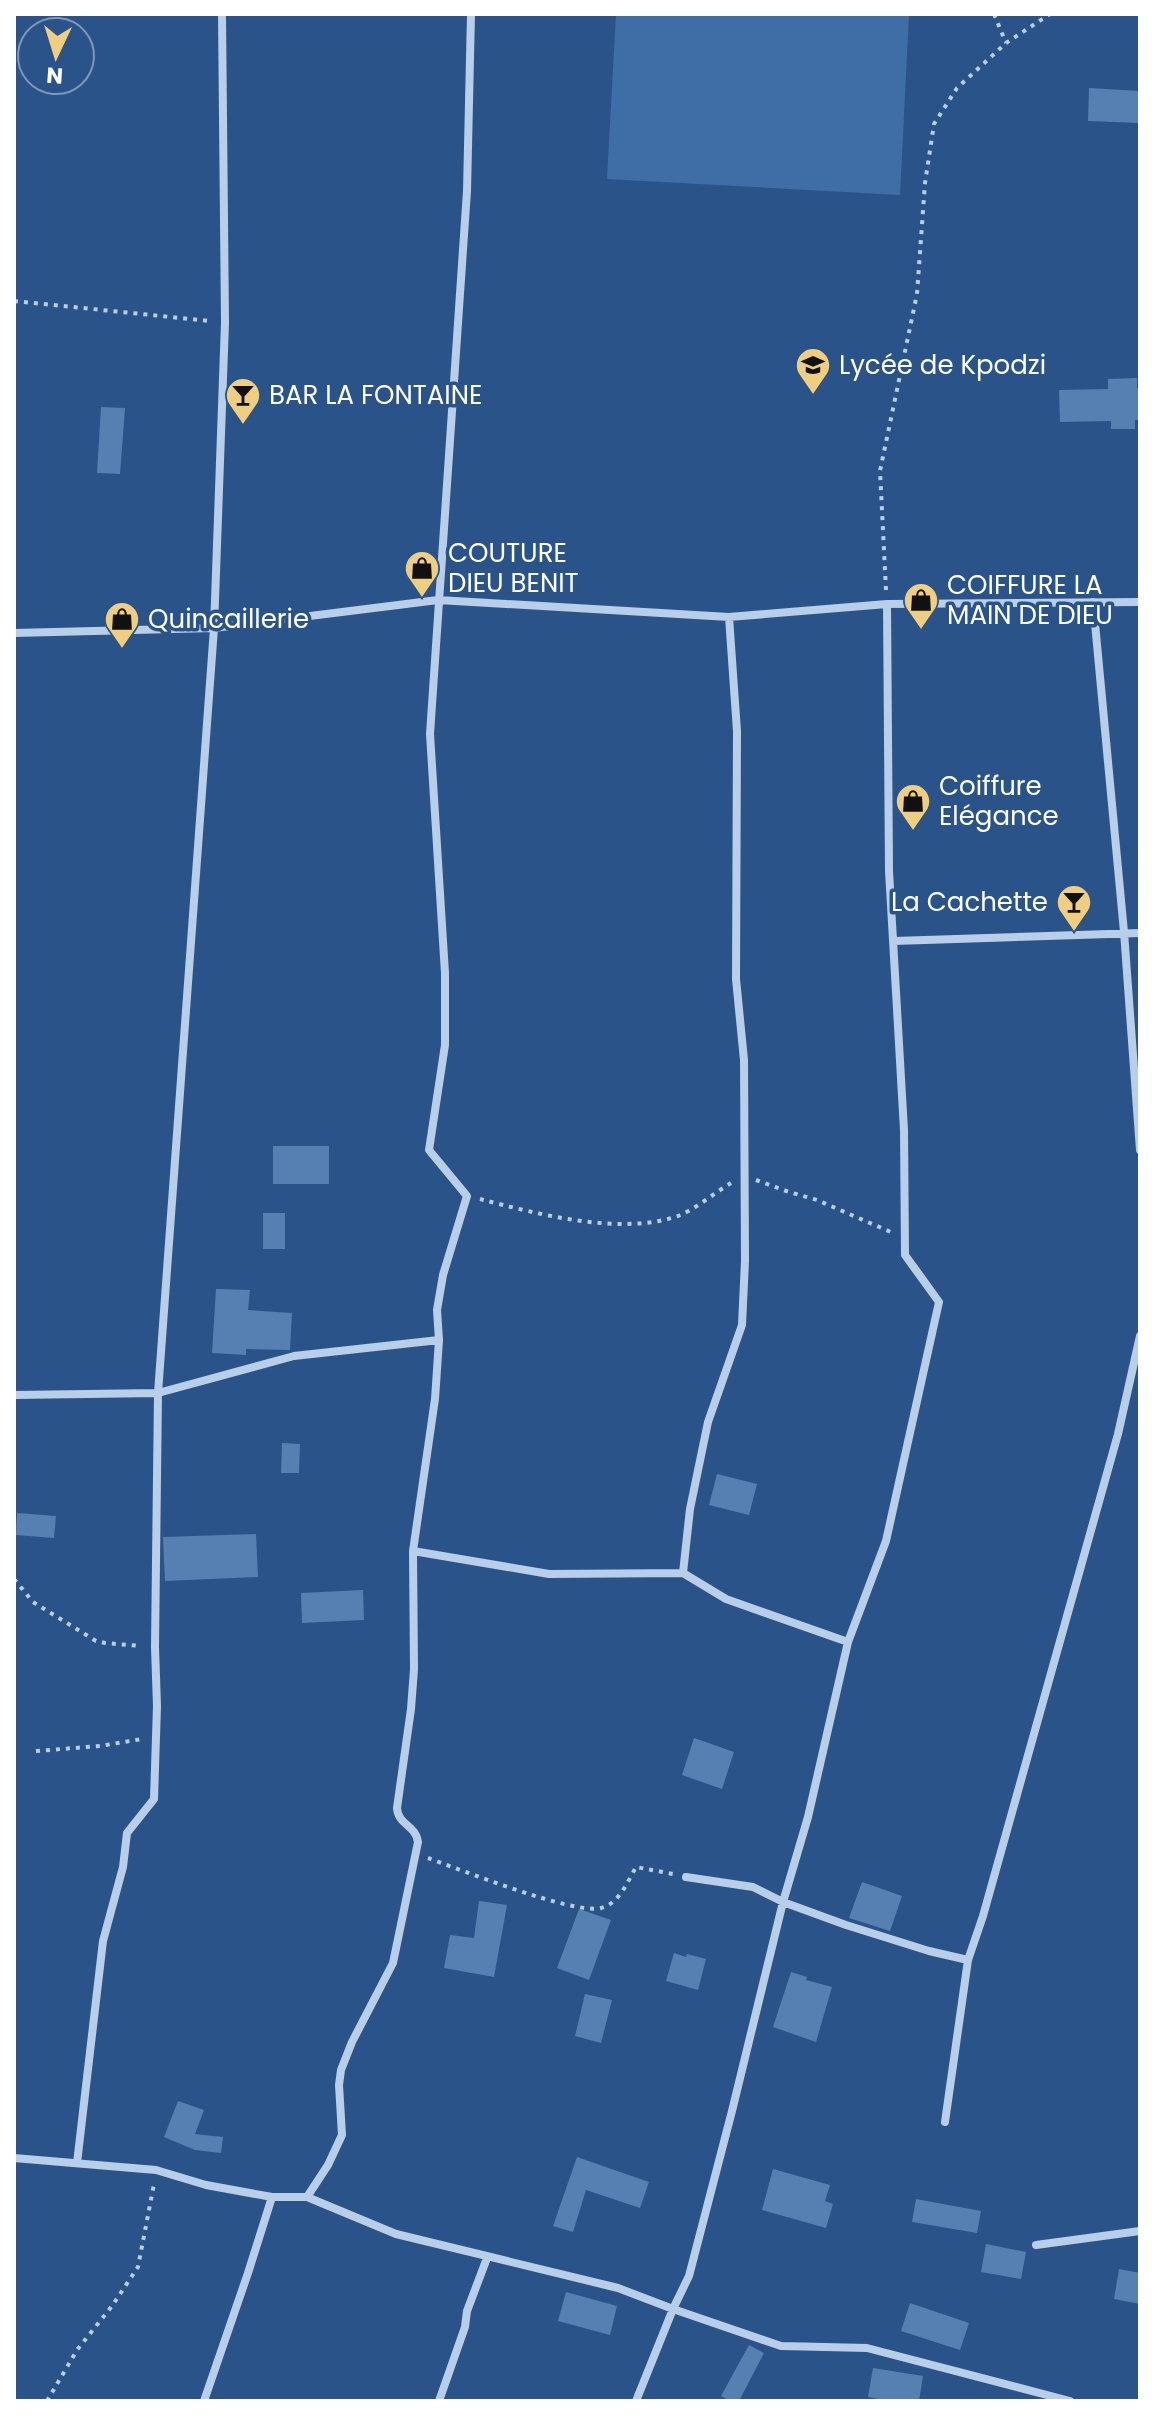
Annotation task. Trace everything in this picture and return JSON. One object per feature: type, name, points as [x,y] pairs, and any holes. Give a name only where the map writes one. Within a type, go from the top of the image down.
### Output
[{"type":"street","points":[[77,2163],[103,1941],[123,1867],[127,1833],[154,1799],[158,1393],[214,628],[225,323],[222,14]]},
{"type":"street","points":[[307,2197],[328,2165],[342,2135],[341,2070],[393,1963],[418,1838],[415,1831],[401,1820],[397,1808],[414,1669],[413,1551],[435,1399],[439,1340],[437,1310],[443,1275],[467,1196],[429,1150],[445,1045],[445,973],[430,734],[467,191],[471,14]]},
{"type":"street","points":[[14,633],[214,628],[438,600],[729,617],[887,604],[1140,602]]},
{"type":"street","points":[[1093,602],[1124,932],[1140,1150]]},
{"type":"street","points":[[636,2401],[689,2276],[783,1902],[808,1817],[848,1642],[886,1541],[939,1302],[905,1255],[904,1130],[889,871],[887,604]]},
{"type":"street","points":[[683,1573],[690,1509],[708,1422],[742,1325],[745,1261],[744,1060],[736,979],[737,731],[729,617]]},
{"type":"street","points":[[894,941],[1140,933]]},
{"type":"street","points":[[945,2122],[968,1960],[1118,1434],[1140,1336]]},
{"type":"street","points":[[14,1395],[158,1393],[294,1356],[439,1340]]},
{"type":"street","points":[[413,1551],[549,1574],[683,1573],[726,1599],[848,1642]]},
{"type":"street","points":[[686,1877],[753,1887],[783,1902],[929,1951],[968,1960]]},
{"type":"street","points":[[14,2158],[156,2170],[206,2185],[272,2197],[307,2197],[396,2234],[610,2285],[781,2346],[867,2348],[1070,2401]]},
{"type":"street","points":[[204,2401],[272,2197]]},
{"type":"street","points":[[1036,2245],[1140,2231]]},
{"type":"street","points":[[439,2401],[487,2258]]},
{"type":"path","points":[[994,14],[1006,43]]},
{"type":"path","points":[[887,604],[880,471],[917,294],[925,183],[934,124],[957,88],[1006,43],[1050,14]]},
{"type":"path","points":[[14,301],[225,323]]},
{"type":"path","points":[[467,1196],[542,1215],[591,1222],[639,1223],[679,1216],[743,1175],[817,1200],[901,1236]]},
{"type":"path","points":[[14,1579],[33,1602],[96,1641],[155,1647]]},
{"type":"path","points":[[36,1751],[156,1738]]},
{"type":"path","points":[[414,1854],[573,1907],[601,1909],[617,1898],[636,1867],[686,1877]]},
{"type":"path","points":[[47,2401],[77,2350],[138,2267],[156,2170]]},
{"type":"shaded area","points":[[616,14],[909,14],[900,195],[607,179]]},
{"type":"building","points":[[1089,88],[1140,91],[1140,123],[1088,121]]},
{"type":"building","points":[[1137,378],[1140,420],[1135,420],[1135,429],[1111,429],[1111,421],[1060,422],[1059,390],[1108,389],[1108,379]]},
{"type":"building","points":[[101,407],[125,408],[120,474],[97,473]]},
{"type":"building","points":[[273,1146],[329,1146],[329,1184],[273,1184]]},
{"type":"building","points":[[263,1213],[285,1213],[285,1249],[263,1249]]},
{"type":"building","points":[[216,1289],[250,1290],[248,1310],[292,1313],[290,1350],[246,1349],[246,1355],[212,1353]]},
{"type":"building","points":[[282,1443],[300,1444],[299,1473],[281,1473]]},
{"type":"building","points":[[717,1474],[757,1484],[749,1515],[709,1505]]},
{"type":"building","points":[[17,1513],[56,1516],[54,1538],[16,1535]]},
{"type":"building","points":[[256,1534],[258,1577],[165,1581],[163,1537]]},
{"type":"building","points":[[363,1590],[364,1620],[302,1623],[301,1593]]},
{"type":"building","points":[[694,1738],[734,1752],[722,1789],[682,1775]]},
{"type":"building","points":[[862,1882],[902,1896],[890,1931],[849,1918]]},
{"type":"building","points":[[479,1901],[507,1905],[494,1977],[444,1968],[450,1935],[474,1938]]},
{"type":"building","points":[[579,1909],[611,1920],[589,1980],[557,1968]]},
{"type":"building","points":[[674,1953],[706,1959],[698,1990],[666,1981]]},
{"type":"building","points":[[791,1972],[832,1987],[816,2042],[773,2027]]},
{"type":"building","points":[[585,1994],[612,2000],[601,2043],[575,2036]]},
{"type":"building","points":[[178,2101],[204,2110],[195,2134],[223,2137],[221,2153],[195,2150],[164,2137]]},
{"type":"building","points":[[577,2157],[649,2182],[640,2208],[586,2190],[573,2232],[553,2226]]},
{"type":"building","points":[[773,2169],[830,2185],[825,2201],[833,2204],[826,2228],[762,2210]]},
{"type":"building","points":[[916,2199],[981,2211],[977,2233],[912,2222]]},
{"type":"building","points":[[986,2244],[1026,2252],[1021,2279],[981,2272]]},
{"type":"building","points":[[1119,2269],[1140,2273],[1140,2304],[1114,2299]]},
{"type":"building","points":[[566,2292],[617,2306],[610,2335],[558,2321]]},
{"type":"building","points":[[910,2303],[969,2323],[960,2350],[901,2331]]},
{"type":"building","points":[[749,2345],[764,2353],[739,2401],[730,2401],[721,2396]]},
{"type":"building","points":[[873,2368],[923,2376],[919,2401],[868,2397]]},
{"type":"place","name":"Lycée de Kpodzi","points":[[813,396]]},
{"type":"place","name":"BAR LA FONTAINE","points":[[243,426]]},
{"type":"place","name":"COUTURE DIEU BENIT","points":[[422,599]]},
{"type":"place","name":"COIFFURE LA MAIN DE DIEU","points":[[921,631]]},
{"type":"place","name":"Quincaillerie","points":[[122,650]]},
{"type":"place","name":"Coiffure Elégance","points":[[913,832]]},
{"type":"place","name":"La Cachette","points":[[1074,933]]}]
